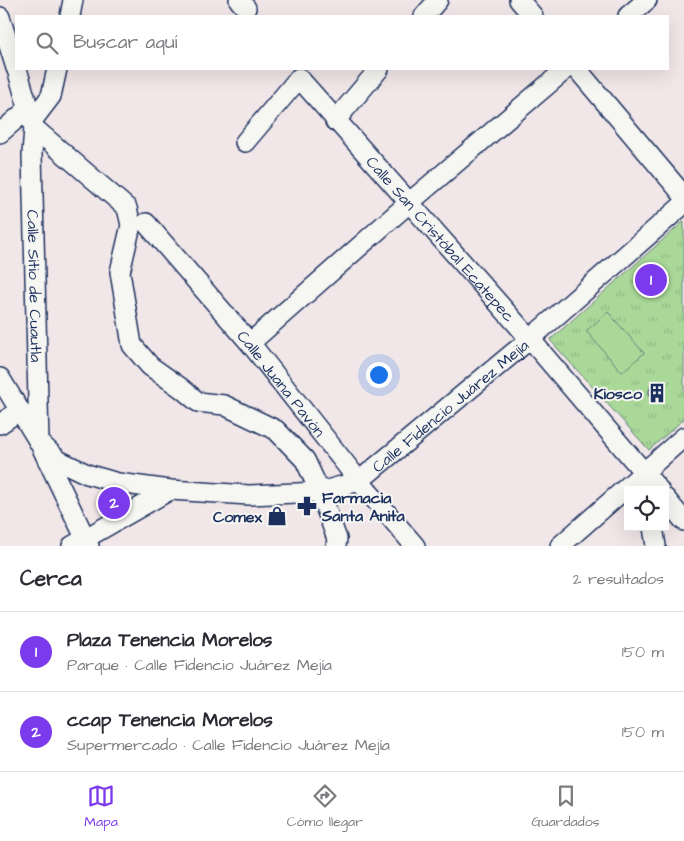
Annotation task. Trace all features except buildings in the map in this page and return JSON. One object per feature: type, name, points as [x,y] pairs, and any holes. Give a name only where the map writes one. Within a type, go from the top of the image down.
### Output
[{"type":"street","points":[[70,15],[73,0]]},
{"type":"street","points":[[425,15],[438,0]]},
{"type":"street","points":[[519,0],[532,15]]},
{"type":"street","points":[[629,15],[647,0]]},
{"type":"street","points":[[0,17],[15,65]]},
{"type":"street","points":[[17,70],[32,119],[128,208],[131,225],[120,272],[132,345],[150,366],[198,402],[224,405],[276,430],[305,460],[320,492],[337,539],[336,546]]},
{"type":"street","points":[[0,133],[32,119],[51,96],[57,70]]},
{"type":"street","points":[[335,120],[378,70]]},
{"type":"street","points":[[250,343],[410,202],[565,70]]},
{"type":"street","points":[[578,70],[684,196]]},
{"type":"street","name":"Calle San Cristóbal Ecatepec","points":[[245,142],[299,78],[530,339],[646,481]]},
{"type":"street","name":"Calle Sitio de Cuautla","points":[[32,119],[39,442]]},
{"type":"street","name":"Calle Fidencio Juárez Mejía","points":[[39,442],[58,460],[87,474],[118,483],[170,490],[249,495],[320,492],[359,481],[530,339],[684,204]]},
{"type":"street","name":"Calle Juana Pavón","points":[[146,223],[250,343],[359,481],[415,546]]},
{"type":"street","points":[[0,378],[39,442],[82,544],[170,490]]},
{"type":"street","points":[[0,424],[20,410]]},
{"type":"street","points":[[560,546],[646,481],[684,437]]},
{"type":"street","points":[[669,503],[684,521]]},
{"type":"street","points":[[654,531],[656,546]]},
{"type":"green space","points":[[684,221],[684,419],[649,450],[550,340]]},
{"type":"green space","points":[[608,312],[644,353],[622,372],[586,331]]},
{"type":"place","name":"Plaza Tenencia Morelos","points":[[651,280]]},
{"type":"place","name":"Kiosco","points":[[657,393]]},
{"type":"place","name":"ccap Tenencia Morelos","points":[[114,503]]},
{"type":"place","name":"Farmacia Santa Anita","points":[[307,506]]},
{"type":"place","name":"Comex","points":[[277,516]]}]
